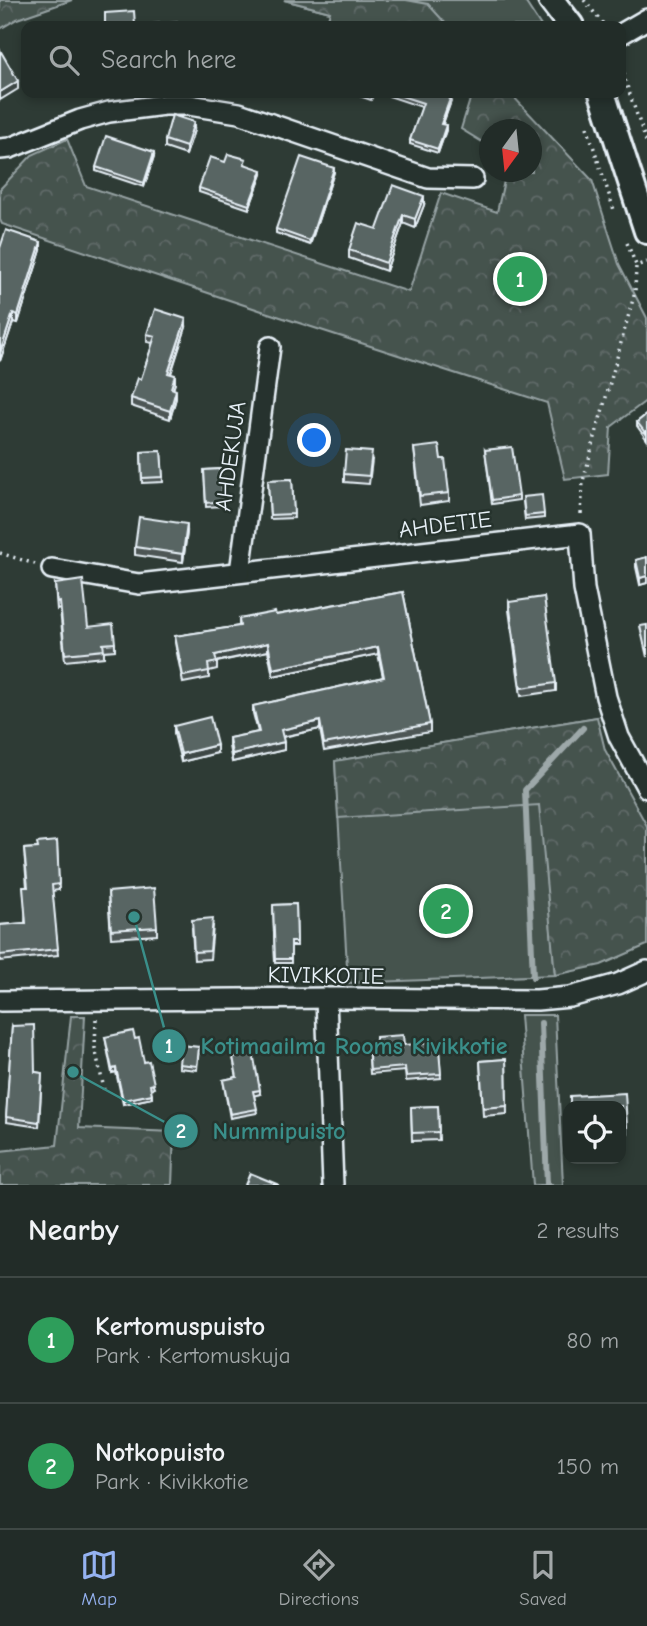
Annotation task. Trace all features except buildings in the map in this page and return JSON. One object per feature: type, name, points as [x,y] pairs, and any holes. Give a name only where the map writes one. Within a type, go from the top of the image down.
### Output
[{"type":"street","points":[[551,0],[567,21]]},
{"type":"street","points":[[626,31],[647,19]]},
{"type":"street","points":[[604,98],[647,231]]},
{"type":"street","points":[[0,149],[10,148],[80,120],[109,112],[164,104],[189,105],[239,113],[428,178],[473,179]]},
{"type":"street","name":"AHDEKUJA","points":[[240,572],[271,347]]},
{"type":"street","points":[[579,534],[584,589],[606,697],[619,737],[647,788]]},
{"type":"street","name":"AHDETIE","points":[[52,569],[139,584],[579,534]]},
{"type":"street","name":"KIVIKKOTIE","points":[[0,1001],[326,998],[537,1000],[570,997],[618,984],[647,971]]},
{"type":"street","points":[[326,998],[333,1185]]},
{"type":"path","points":[[584,0],[601,21]]},
{"type":"path","points":[[626,83],[647,144]]},
{"type":"path","points":[[579,534],[583,481],[635,292],[636,266],[647,262]]},
{"type":"path","points":[[0,553],[52,569]]},
{"type":"path","points":[[97,1000],[95,1048],[104,1089]]},
{"type":"green space","points":[[0,0],[72,0],[17,19],[0,29]]},
{"type":"green space","points":[[284,0],[524,0],[538,21],[327,21],[330,12]]},
{"type":"green space","points":[[284,0],[406,0],[428,4],[443,21],[327,21],[330,12]]},
{"type":"green space","points":[[470,98],[515,98],[535,119],[479,119],[479,140],[461,129]]},
{"type":"green space","points":[[542,127],[592,180],[619,264],[647,318],[647,400],[611,427],[608,474],[565,479],[547,403],[2,224],[0,189],[32,155],[67,139],[86,186],[409,292],[441,193],[497,212],[504,182],[542,182]]},
{"type":"green space","points":[[597,717],[540,805],[555,975],[348,983],[335,761]]},
{"type":"green space","points":[[597,717],[605,750],[647,826],[647,945],[601,965],[555,975],[539,805],[338,818],[335,761]]},
{"type":"green space","points":[[520,1015],[555,1015],[563,1185],[533,1185]]},
{"type":"green space","points":[[71,1016],[85,1016],[79,1128],[174,1132],[172,1185],[0,1185],[0,1151],[57,1145]]},
{"type":"waterway","points":[[533,977],[525,790],[583,728]]},
{"type":"waterway","points":[[541,1023],[547,1185]]},
{"type":"place","name":"Kertomuspuisto","points":[[520,279]]},
{"type":"place","name":"Notkopuisto","points":[[446,911]]},
{"type":"place","name":"Kotimaailma Rooms Kivikkotie","points":[[134,917]]},
{"type":"place","name":"Nummipuisto","points":[[73,1072]]}]
